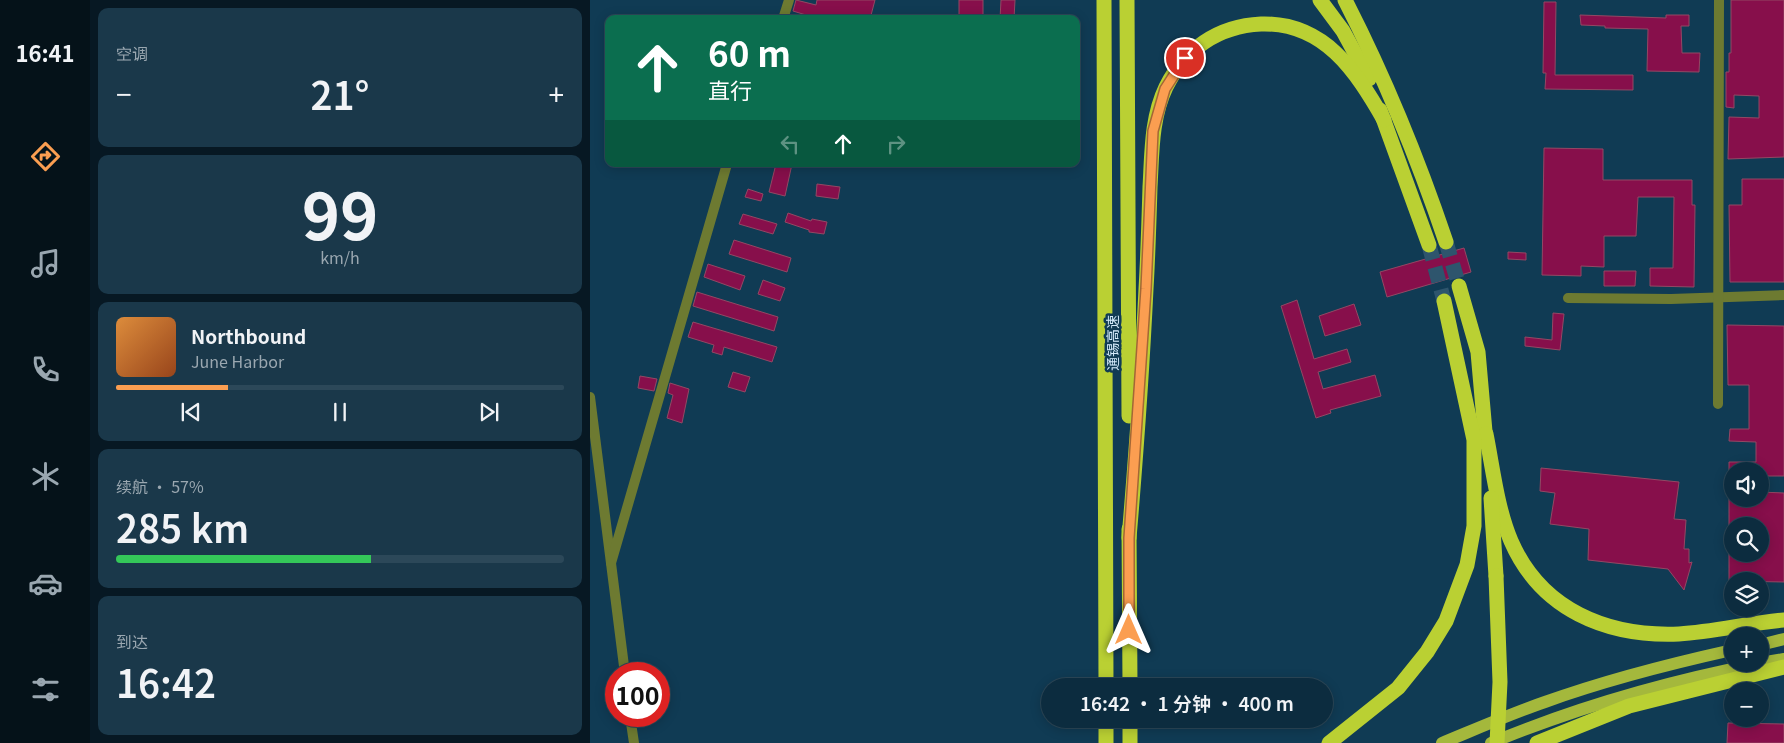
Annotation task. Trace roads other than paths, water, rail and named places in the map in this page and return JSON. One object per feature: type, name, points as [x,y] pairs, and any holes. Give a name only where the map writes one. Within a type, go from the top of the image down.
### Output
[{"type":"highway","name":"通锡高速","points":[[1103,0],[1105,72],[1106,678]]},
{"type":"highway","name":"通锡高速","points":[[1127,0],[1130,678]]},
{"type":"highway","points":[[1320,0],[1358,57],[1370,81],[1429,245]]},
{"type":"highway","points":[[1330,0],[1353,33],[1394,106]]},
{"type":"highway","points":[[1345,0],[1366,40],[1421,168],[1446,242]]},
{"type":"highway","points":[[1129,538],[1146,289],[1153,131],[1165,89],[1175,71],[1199,44],[1231,28],[1269,24],[1291,26],[1325,42],[1340,56],[1355,72],[1384,120]]},
{"type":"highway","points":[[1459,286],[1478,352],[1480,437],[1493,577],[1500,682],[1497,743]]},
{"type":"highway","points":[[1444,301],[1480,437],[1511,540],[1524,567],[1545,591],[1568,609],[1592,621],[1620,631],[1648,634],[1680,634],[1784,620]]},
{"type":"highway","points":[[1329,743],[1398,688],[1427,652],[1446,621],[1467,565],[1474,526],[1480,437]]},
{"type":"highway","points":[[1490,743],[1493,577]]},
{"type":"highway","points":[[1537,743],[1629,706],[1784,667]]},
{"type":"highway","points":[[1106,728],[1106,743]]},
{"type":"highway","points":[[1130,728],[1130,743]]},
{"type":"main road","points":[[1769,642],[1784,639]]},
{"type":"main road","points":[[1442,743],[1544,702],[1607,681],[1724,652]]},
{"type":"main road","points":[[1769,661],[1784,659]]},
{"type":"main road","points":[[1490,743],[1550,719],[1612,698],[1724,670]]},
{"type":"street","points":[[785,15],[789,0]]},
{"type":"street","points":[[1718,404],[1720,0]]},
{"type":"street","points":[[611,563],[726,167]]},
{"type":"street","points":[[1568,298],[1784,296]]},
{"type":"street","points":[[590,397],[623,662]]},
{"type":"street","points":[[632,727],[634,743]]},
{"type":"tunnel","points":[[1446,242],[1459,286]]},
{"type":"tunnel","points":[[1429,245],[1444,301]]}]
